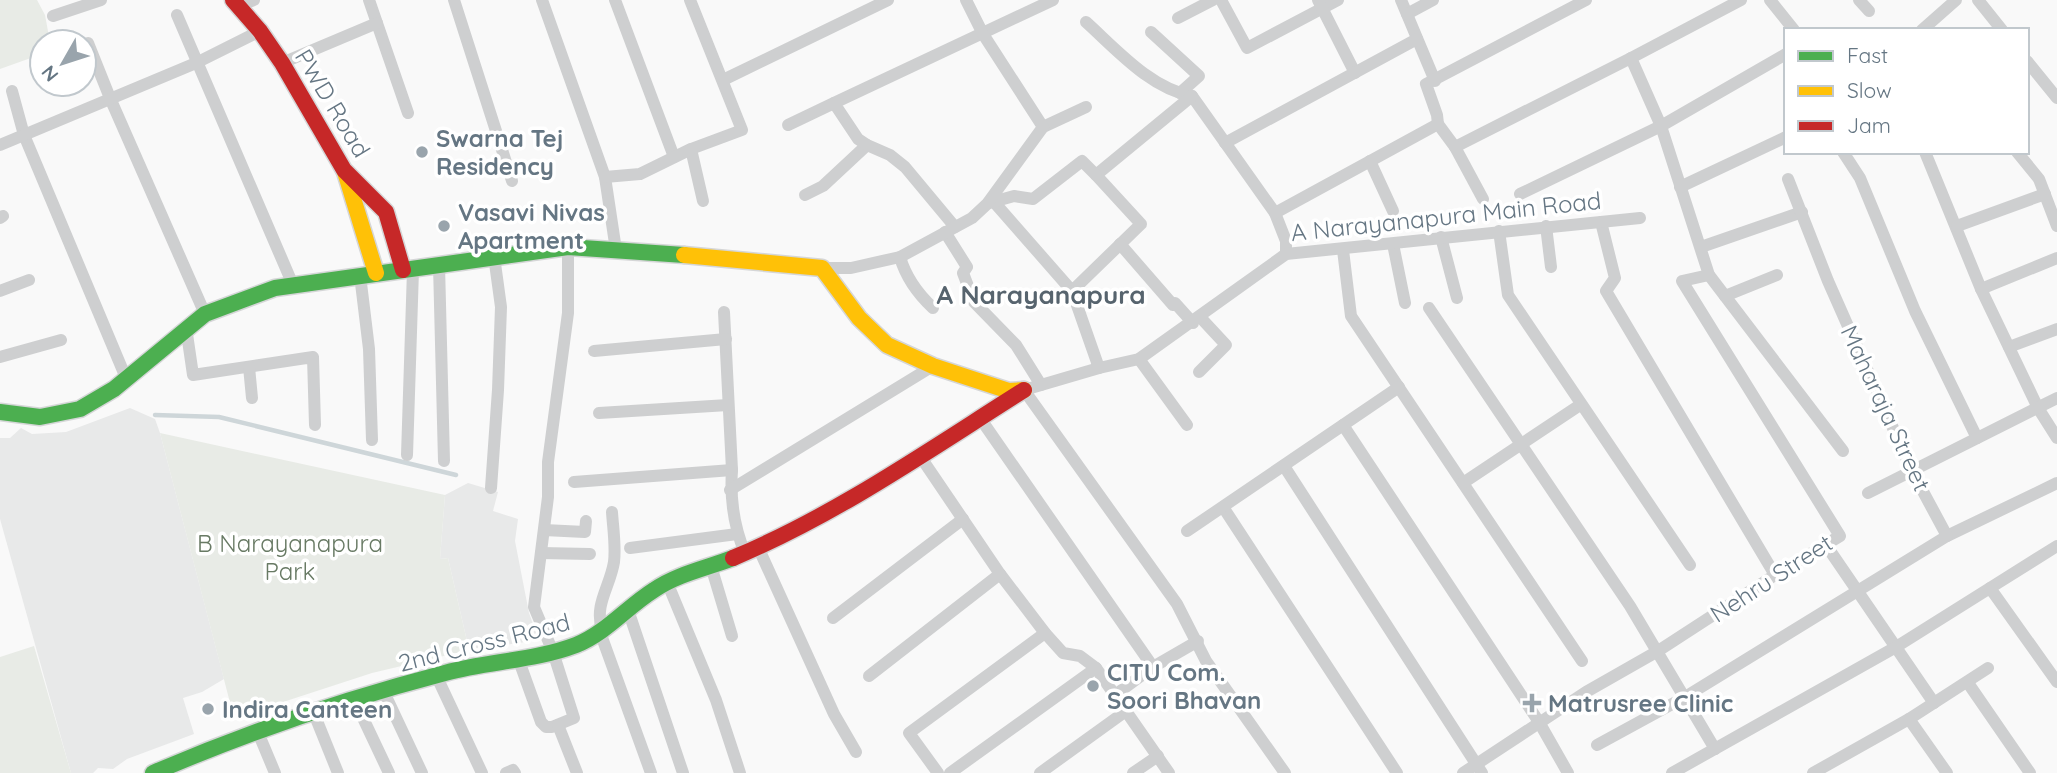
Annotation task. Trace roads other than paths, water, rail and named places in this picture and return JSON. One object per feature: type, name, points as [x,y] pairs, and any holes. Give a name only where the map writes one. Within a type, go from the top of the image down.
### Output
[{"type":"street","points":[[53,16],[101,0]]},
{"type":"street","points":[[236,3],[254,0]]},
{"type":"street","points":[[369,0],[408,113]]},
{"type":"street","points":[[454,0],[512,181]]},
{"type":"street","points":[[542,0],[606,177],[616,250]]},
{"type":"street","points":[[615,0],[674,157]]},
{"type":"street","points":[[606,177],[640,174],[691,149],[742,130],[690,0]]},
{"type":"street","points":[[723,80],[888,0]]},
{"type":"street","points":[[966,0],[983,34],[1044,127]]},
{"type":"street","points":[[788,125],[1052,0]]},
{"type":"street","points":[[1178,18],[1213,0]]},
{"type":"street","points":[[1221,0],[1247,48],[1320,4],[1338,0]]},
{"type":"street","points":[[1401,0],[1435,81]]},
{"type":"street","points":[[1407,14],[1433,0]]},
{"type":"street","points":[[1483,199],[1455,147],[1438,124],[1426,84],[1586,0]]},
{"type":"street","points":[[1455,147],[1741,0]]},
{"type":"street","points":[[1770,0],[1792,28]]},
{"type":"street","points":[[1859,0],[1868,11]]},
{"type":"street","points":[[1924,28],[1956,0]]},
{"type":"street","points":[[1978,0],[2000,28]]},
{"type":"street","name":"PWD Road","points":[[236,3],[282,62],[344,170],[386,212],[408,270]]},
{"type":"street","points":[[1320,4],[1354,73]]},
{"type":"street","points":[[177,15],[293,285]]},
{"type":"street","points":[[1086,22],[1154,80],[1186,94],[1275,213],[1286,241],[1286,254]]},
{"type":"street","points":[[282,62],[377,23]]},
{"type":"street","points":[[0,145],[196,63],[260,31]]},
{"type":"street","points":[[1096,175],[1186,94],[1199,76],[1151,32]]},
{"type":"street","points":[[1225,143],[1418,39]]},
{"type":"street","points":[[1520,194],[1661,127],[1784,55]]},
{"type":"street","points":[[1632,58],[1661,127],[1709,275],[1843,451]]},
{"type":"street","points":[[2029,63],[2057,98]]},
{"type":"street","points":[[98,68],[205,314]]},
{"type":"street","points":[[12,91],[24,135],[120,383]]},
{"type":"street","points":[[834,103],[858,139],[890,155],[905,167],[950,230],[967,267],[963,273],[974,302],[1016,345],[1041,385]]},
{"type":"street","points":[[1,410],[40,417],[79,409],[120,383],[205,314],[275,288],[568,247],[822,268],[850,268],[900,257],[972,218],[991,203],[1044,127],[1086,107]]},
{"type":"street","points":[[1275,213],[1438,124]]},
{"type":"street","points":[[1681,187],[1784,138]]},
{"type":"street","points":[[805,195],[830,180],[867,145]]},
{"type":"street","points":[[691,149],[703,201]]},
{"type":"street","points":[[1844,154],[1860,178],[1915,311],[1977,438]]},
{"type":"street","points":[[1926,154],[1981,289],[2038,408],[2057,438]]},
{"type":"street","points":[[2019,154],[2039,179],[2057,226]]},
{"type":"street","points":[[991,203],[1014,196],[1033,199],[1082,161],[1096,175],[1141,224],[1072,291]]},
{"type":"street","points":[[1370,161],[1393,211]]},
{"type":"street","points":[[344,170],[368,274],[372,440]]},
{"type":"street","name":"Maharaja Street","points":[[1788,179],[1828,281],[1912,471],[1947,536]]},
{"type":"street","points":[[1957,226],[2045,194]]},
{"type":"street","points":[[991,203],[1072,291],[1099,368]]},
{"type":"street","points":[[1701,247],[1802,212]]},
{"type":"street","name":"A Narayanapura Main Road","points":[[822,268],[859,318],[887,345],[933,366],[1009,391],[1024,390],[1139,359],[1286,254],[1640,218]]},
{"type":"street","points":[[1601,222],[1615,278],[1606,291],[1774,575]]},
{"type":"street","points":[[1546,226],[1551,267]]},
{"type":"street","points":[[1499,231],[1507,295],[1690,565]]},
{"type":"street","points":[[1441,237],[1457,298]]},
{"type":"street","points":[[1120,244],[1173,305],[1175,303],[1226,345],[1199,372]]},
{"type":"street","points":[[1393,244],[1405,303]]},
{"type":"street","points":[[518,658],[541,722],[546,727],[574,718],[553,652],[534,607],[548,497],[548,462],[568,313],[568,247]]},
{"type":"street","points":[[1343,250],[1351,316],[1582,661]]},
{"type":"street","points":[[491,488],[501,307],[494,256]]},
{"type":"street","points":[[900,257],[904,272],[918,295],[933,309]]},
{"type":"street","points":[[1981,289],[2057,258]]},
{"type":"street","points":[[439,265],[444,461]]},
{"type":"street","points":[[407,455],[408,270]]},
{"type":"street","name":"Nehru Street","points":[[1463,773],[1479,769],[1539,722],[1658,651],[1774,575],[1840,536],[1682,281],[1709,275]]},
{"type":"street","points":[[1725,296],[1777,275]]},
{"type":"street","points":[[0,291],[29,280]]},
{"type":"street","points":[[1429,308],[1658,651],[1715,748]]},
{"type":"street","points":[[724,312],[732,470],[730,490],[737,534],[752,550],[834,714],[856,752]]},
{"type":"street","points":[[186,327],[193,375],[313,357],[315,425]]},
{"type":"street","points":[[2009,346],[2057,329]]},
{"type":"street","points":[[594,351],[726,339]]},
{"type":"street","points":[[0,357],[61,340]]},
{"type":"street","points":[[1139,359],[1187,425]]},
{"type":"street","points":[[730,490],[933,366]]},
{"type":"street","points":[[248,367],[252,398]]},
{"type":"street","points":[[1187,531],[1399,387]]},
{"type":"street","points":[[1024,390],[1177,604],[1206,661],[1285,773]]},
{"type":"street","name":"2nd Cross Road","points":[[153,773],[188,766],[257,730],[313,711],[474,665],[553,652],[577,645],[601,631],[667,582],[752,550],[817,517],[1024,390]]},
{"type":"street","points":[[1868,493],[2057,398]]},
{"type":"street","points":[[599,413],[728,405]]},
{"type":"street","points":[[1463,483],[1580,405]]},
{"type":"street","points":[[980,418],[1153,667]]},
{"type":"street","points":[[1343,425],[1539,722],[1568,773]]},
{"type":"street","points":[[920,456],[1000,574],[1045,633],[1063,653],[1080,656],[1096,668],[1169,773]]},
{"type":"street","points":[[1284,466],[1479,769]]},
{"type":"street","points":[[574,482],[732,470]]},
{"type":"street","points":[[1597,745],[1685,697],[1855,590],[1947,536],[2057,482]]},
{"type":"street","points":[[1223,507],[1397,773]]},
{"type":"street","points":[[612,512],[614,562],[598,618],[651,773]]},
{"type":"street","points":[[832,618],[963,519]]},
{"type":"street","points":[[544,530],[585,532],[586,520]]},
{"type":"street","points":[[629,548],[737,534]]},
{"type":"street","points":[[1826,545],[1934,703]]},
{"type":"street","points":[[1672,773],[1896,647],[2055,551]]},
{"type":"street","points":[[541,554],[588,554],[585,568]]},
{"type":"street","points":[[711,566],[732,636]]},
{"type":"street","points":[[869,676],[1000,574]]},
{"type":"street","points":[[667,582],[716,700],[740,773]]},
{"type":"street","points":[[1990,588],[2057,682]]},
{"type":"street","points":[[628,610],[683,773]]},
{"type":"street","points":[[938,773],[909,733],[1045,633]]},
{"type":"street","points":[[1115,695],[1153,667],[1198,642]]},
{"type":"street","points":[[950,773],[1096,668]]},
{"type":"street","points":[[1813,773],[1909,719],[1988,668]]},
{"type":"street","points":[[436,675],[482,773]]},
{"type":"street","points":[[1968,683],[2030,773]]},
{"type":"street","points":[[383,690],[422,773]]},
{"type":"street","points":[[354,699],[389,773]]},
{"type":"street","points":[[313,711],[338,773]]},
{"type":"street","points":[[1040,773],[1126,711]]},
{"type":"street","points":[[1909,719],[1947,773]]},
{"type":"street","points":[[558,725],[578,773]]},
{"type":"street","points":[[257,730],[275,773]]},
{"type":"street","points":[[1133,773],[1158,756]]},
{"type":"street","points":[[506,773],[513,770],[514,773]]},
{"type":"waterway","points":[[155,415],[219,417],[456,475]]},
{"type":"place","name":"Swarna Tej Residency","points":[[422,152]]},
{"type":"place","name":"Vasavi Nivas Apartment","points":[[444,226]]},
{"type":"place","name":"CITU Com. Soori Bhavan","points":[[1093,686]]},
{"type":"place","name":"Matrusree Clinic","points":[[1532,703]]},
{"type":"place","name":"Indira Canteen","points":[[208,709]]},
{"type":"district","name":"A Narayanapura","points":[[1041,294]]},
{"type":"park label","name":"B Narayanapura Park","points":[[290,557]]}]
